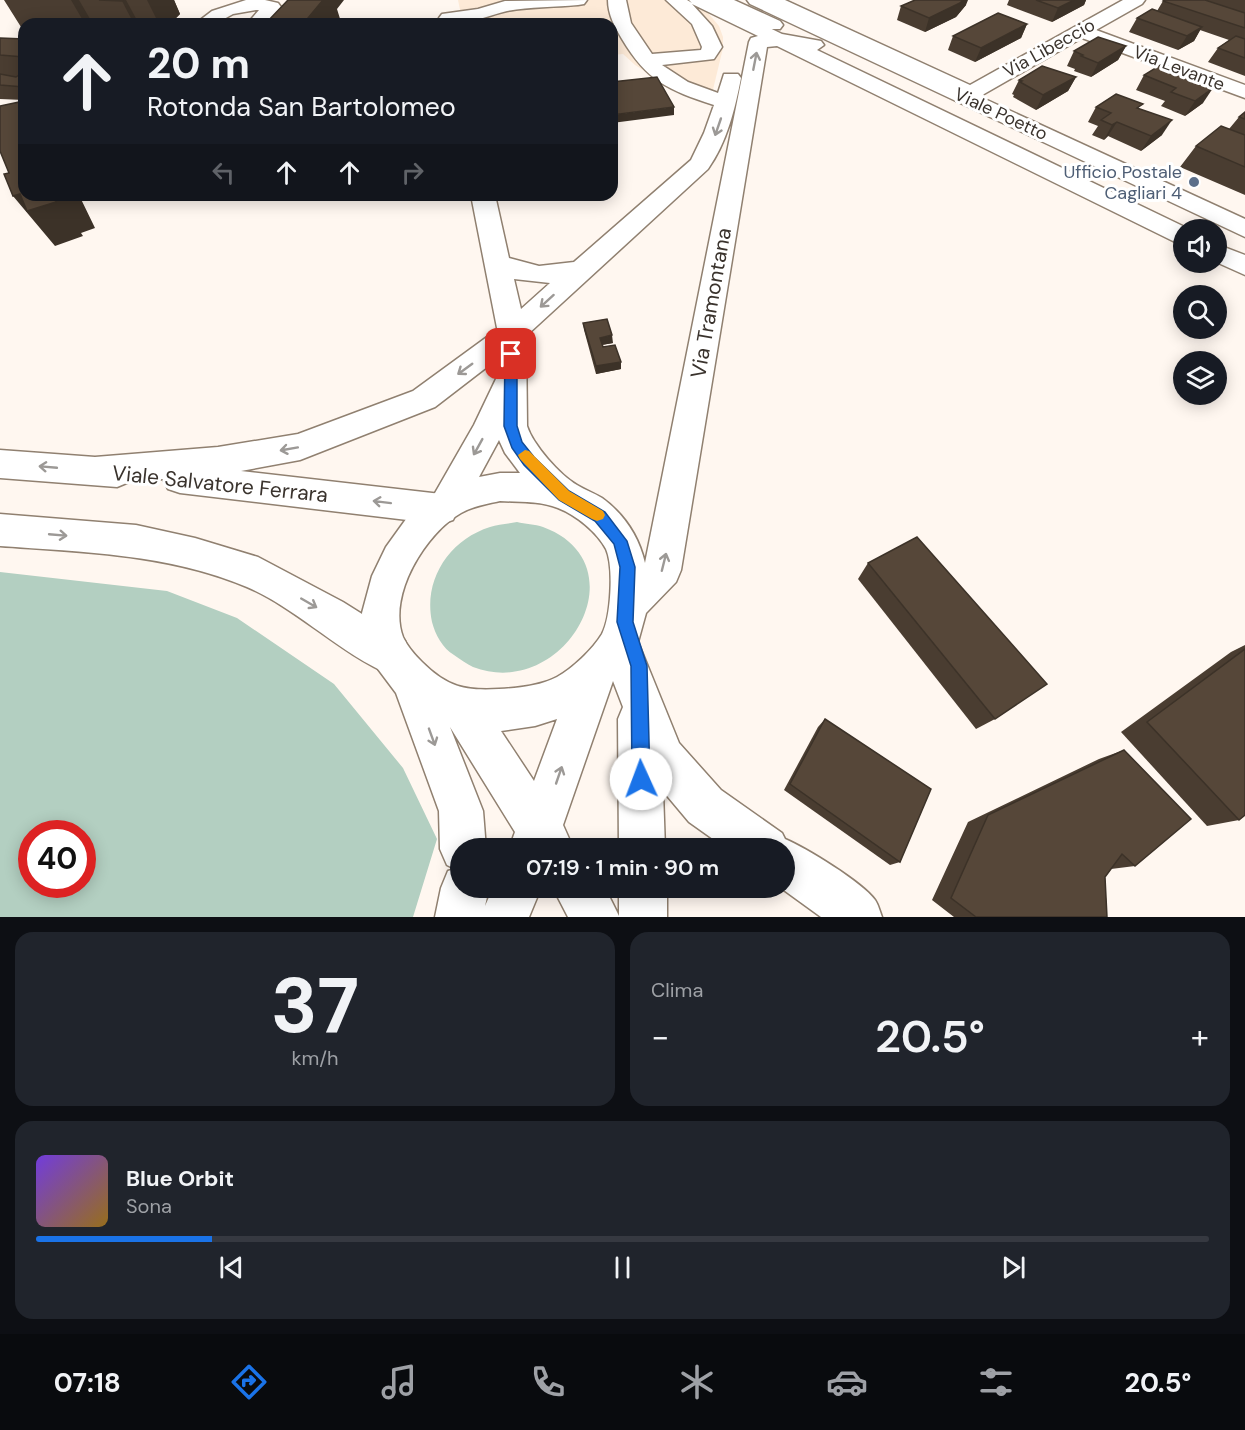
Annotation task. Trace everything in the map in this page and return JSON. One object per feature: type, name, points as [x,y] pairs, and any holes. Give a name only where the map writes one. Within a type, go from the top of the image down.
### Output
[{"type":"main road","points":[[483,18],[505,6],[578,0]]},
{"type":"main road","points":[[617,0],[619,16],[631,39],[654,71],[683,89],[726,102]]},
{"type":"main road","points":[[645,61],[707,55],[712,47],[708,32],[697,18],[675,0]]},
{"type":"main road","points":[[698,0],[737,7],[779,39],[1173,231]]},
{"type":"main road","name":"Viale Poetto","points":[[771,0],[1245,230]]},
{"type":"main road","name":"Via Libeccio","points":[[967,95],[1136,0]]},
{"type":"main road","points":[[207,18],[215,5],[252,1],[272,7],[262,18]]},
{"type":"main road","points":[[96,471],[218,461],[300,447],[424,399],[512,333],[700,164],[712,144],[726,102],[737,51],[737,7]]},
{"type":"main road","name":"Viale Poetto","points":[[737,7],[1177,219]]},
{"type":"main road","name":"Viale Poetto","points":[[737,7],[967,95],[1245,220]]},
{"type":"main road","points":[[447,14],[474,18]]},
{"type":"main road","name":"Via Levante","points":[[1080,30],[1245,92]]},
{"type":"main road","points":[[684,34],[708,32]]},
{"type":"main road","points":[[779,39],[814,45]]},
{"type":"main road","name":"Via Tramontana","points":[[464,711],[509,709],[543,702],[574,691],[663,570],[758,42],[779,39]]},
{"type":"main road","points":[[675,188],[705,190],[729,201]]},
{"type":"main road","points":[[484,201],[512,333],[511,426],[516,444],[529,461],[564,495],[600,517],[620,541],[628,567],[616,636],[544,838]]},
{"type":"main road","points":[[1227,242],[1245,251]]},
{"type":"main road","points":[[1227,257],[1245,266]]},
{"type":"main road","points":[[496,262],[512,270],[535,276],[583,269]]},
{"type":"main road","points":[[444,507],[496,417],[510,374]]},
{"type":"main road","name":"Viale Salvatore Ferrara","points":[[0,464],[264,487],[444,507]]},
{"type":"main road","points":[[462,838],[461,811],[402,668],[382,631],[382,602],[402,550],[426,521],[444,507],[471,494],[500,487],[537,488],[564,495]]},
{"type":"main road","points":[[0,530],[136,541],[258,574],[329,615],[402,668],[437,700],[464,711],[539,838]]},
{"type":"main road","points":[[616,636],[663,758],[705,806],[750,838]]},
{"type":"main road","points":[[639,696],[642,838]]},
{"type":"main road","points":[[795,870],[844,904],[858,917]]},
{"type":"main road","points":[[459,917],[463,898]]},
{"type":"main road","points":[[505,917],[513,898]]},
{"type":"main road","points":[[583,898],[595,917]]},
{"type":"main road","points":[[643,898],[643,917]]},
{"type":"shaded area","points":[[458,0],[686,0],[708,13],[719,26],[723,37],[723,48],[710,102],[696,100],[677,91],[635,65],[623,54],[618,54],[618,18],[462,18]]},
{"type":"green space","points":[[517,522],[543,527],[572,545],[587,569],[589,597],[580,624],[562,648],[537,665],[507,673],[473,667],[446,649],[435,631],[430,606],[436,577],[442,564],[462,541],[490,527]]},
{"type":"green space","points":[[0,572],[167,591],[237,618],[334,684],[403,768],[437,839],[413,917],[0,917]]},
{"type":"building","points":[[288,0],[323,0],[308,18],[271,18]]},
{"type":"building","points":[[915,0],[963,0],[929,18],[901,6]]},
{"type":"building","points":[[1036,0],[1074,0],[1058,8]]},
{"type":"building","points":[[1205,0],[1245,13],[1245,28],[1163,1]]},
{"type":"building","points":[[1152,9],[1202,27],[1187,36],[1137,18]]},
{"type":"building","points":[[998,13],[1027,24],[981,48],[953,36]]},
{"type":"building","points":[[1236,36],[1245,39],[1245,58],[1218,48]]},
{"type":"building","points":[[1098,37],[1126,46],[1098,63],[1074,51]]},
{"type":"building","points":[[0,38],[18,39],[18,56],[0,55]]},
{"type":"building","points":[[1162,64],[1193,77],[1198,73],[1210,77],[1201,83],[1213,88],[1195,101],[1171,92],[1176,88],[1144,75]]},
{"type":"building","points":[[1042,66],[1076,77],[1043,95],[1019,80]]},
{"type":"building","points":[[0,74],[18,76],[18,86],[0,85]]},
{"type":"building","points":[[657,77],[674,107],[618,114],[618,81]]},
{"type":"building","points":[[1116,94],[1143,104],[1137,108],[1172,120],[1151,136],[1117,122],[1112,125],[1101,120],[1111,113],[1096,107]]},
{"type":"building","points":[[18,102],[18,195],[13,196],[4,174],[9,173],[0,151],[0,106]]},
{"type":"building","points":[[1221,126],[1245,135],[1245,167],[1196,146]]},
{"type":"building","points":[[23,201],[56,202],[27,211]]},
{"type":"building","points":[[607,319],[612,335],[600,338],[603,347],[615,345],[621,362],[596,366],[583,323]]},
{"type":"building","points":[[917,537],[1047,684],[995,719],[868,563]]},
{"type":"building","points":[[1245,649],[1245,815],[1239,820],[1147,722]]},
{"type":"building","points":[[825,719],[931,789],[900,862],[790,784]]},
{"type":"building","points":[[1124,750],[1191,819],[1135,866],[1122,854],[1105,877],[1107,917],[976,917],[951,898],[988,815]]},
{"type":"slow traffic","points":[[525,455],[564,495],[597,515]]},
{"type":"place","name":"Ufficio Postale Cagliari 4","points":[[1194,182]]},
{"type":"route","points":[[511,354],[511,426],[516,444],[529,461],[564,495],[600,517],[620,541],[628,567],[625,622],[639,666],[641,779]]}]
